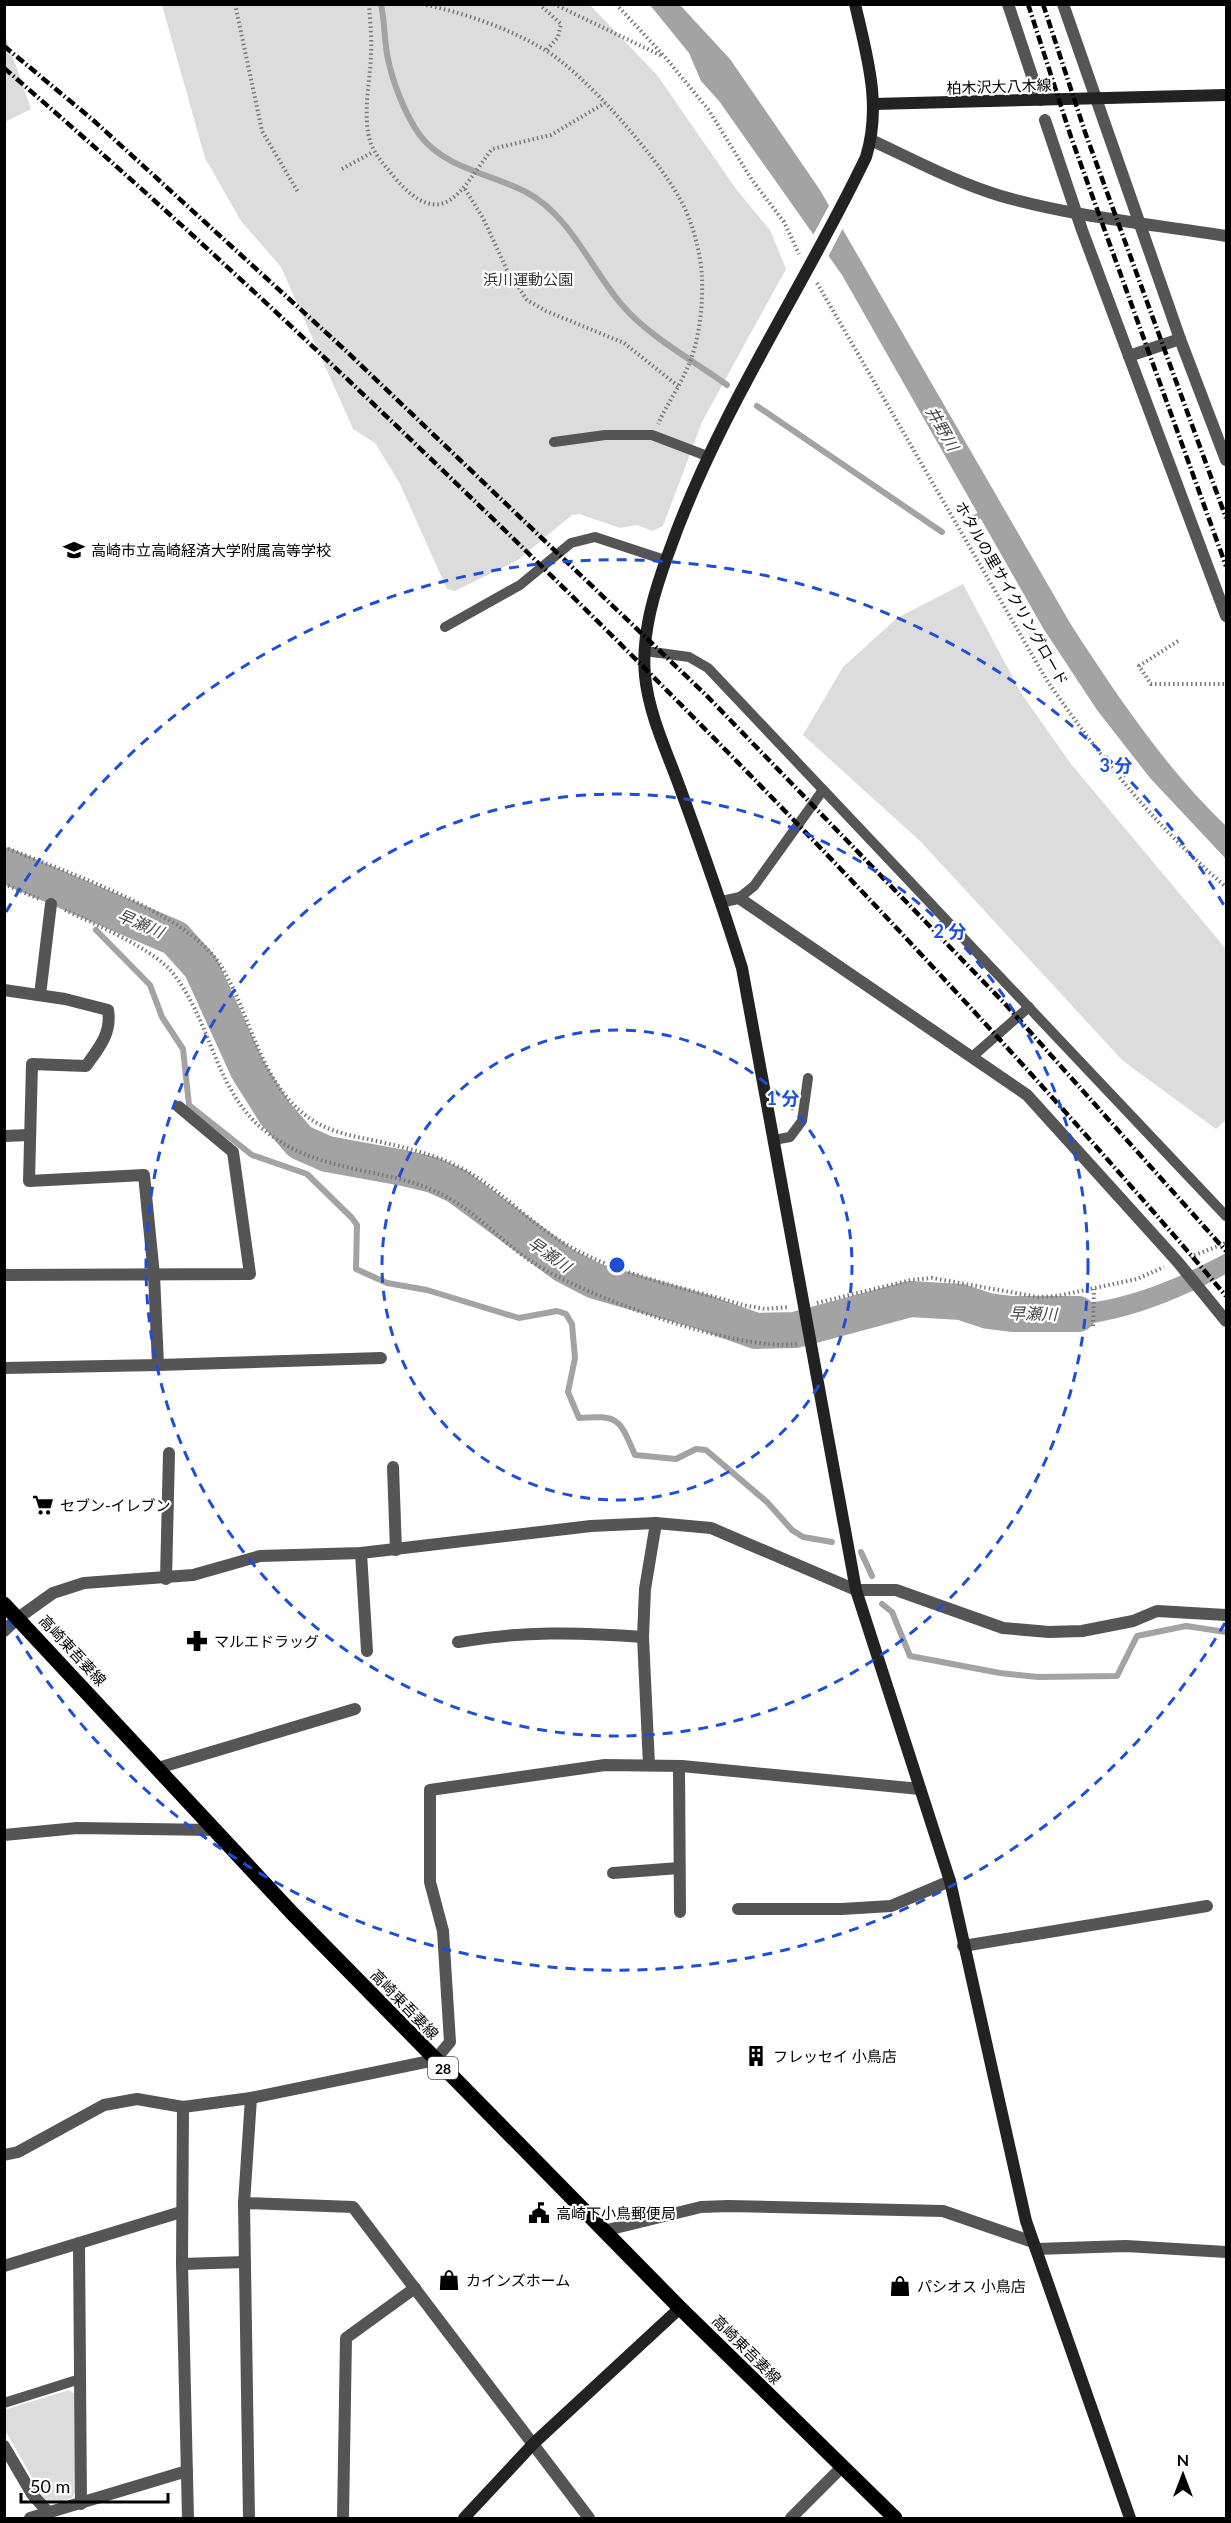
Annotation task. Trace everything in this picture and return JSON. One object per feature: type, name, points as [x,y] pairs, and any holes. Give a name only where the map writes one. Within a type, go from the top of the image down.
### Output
[{"type":"main road","name":"高崎東吾妻線","points":[[4,1604],[215,1830],[435,2060],[680,2308],[841,2468],[895,2518]]},
{"type":"street","points":[[855,4],[872,80],[874,104],[871,140],[866,157],[707,456],[686,502],[649,616],[645,674],[651,710],[721,902],[742,968],[812,1339],[856,1590],[950,1881],[963,1946],[1034,2246],[1130,2518]]},
{"type":"street","points":[[1008,4],[1040,100]]},
{"type":"street","points":[[1063,4],[1180,339],[1227,460]]},
{"type":"street","name":"柏木沢大八木線","points":[[874,104],[1227,95]]},
{"type":"street","points":[[1045,120],[1076,212],[1227,616]]},
{"type":"street","points":[[871,140],[969,185],[1034,204],[1227,236]]},
{"type":"street","points":[[1129,356],[1180,339]]},
{"type":"street","points":[[721,902],[739,898],[1027,1095],[1184,1263],[1202,1291],[1227,1321]]},
{"type":"street","points":[[40,995],[51,904]]},
{"type":"street","points":[[4,990],[40,995],[108,1010],[110,1023],[104,1041],[86,1066],[32,1064],[29,1181],[144,1175],[154,1275],[158,1365]]},
{"type":"street","points":[[4,1275],[250,1274],[232,1152],[179,1107]]},
{"type":"street","points":[[4,1136],[30,1136]]},
{"type":"street","points":[[4,1368],[381,1358]]},
{"type":"street","points":[[166,1579],[169,1453]]},
{"type":"street","points":[[393,1467],[396,1550]]},
{"type":"street","points":[[649,1765],[642,1637],[645,1589],[656,1523]]},
{"type":"street","points":[[4,1631],[18,1618],[54,1593],[84,1583],[166,1579],[193,1575],[260,1556],[362,1554],[591,1526],[656,1523],[711,1528],[856,1590],[896,1590],[1003,1628],[1049,1632],[1082,1630],[1123,1623],[1157,1611],[1227,1614]]},
{"type":"street","points":[[362,1554],[367,1651]]},
{"type":"street","points":[[458,1642],[502,1634],[586,1632],[642,1637]]},
{"type":"street","points":[[158,1768],[355,1709]]},
{"type":"street","points":[[4,2155],[18,2152],[104,2105],[137,2100],[183,2107],[250,2098],[435,2060],[450,2042],[443,1931],[430,1882],[430,1790],[605,1765],[679,1766],[920,1789]]},
{"type":"street","points":[[679,1766],[680,1912]]},
{"type":"street","points":[[4,1835],[77,1828],[215,1830]]},
{"type":"street","points":[[613,1873],[680,1868]]},
{"type":"street","points":[[738,1909],[842,1909],[891,1905],[950,1881]]},
{"type":"street","points":[[963,1946],[1207,1906]]},
{"type":"street","points":[[249,2518],[244,2203],[250,2098]]},
{"type":"street","points":[[183,2107],[181,2212],[188,2518]]},
{"type":"street","points":[[244,2203],[353,2207],[589,2518]]},
{"type":"street","points":[[603,2231],[701,2207],[943,2211],[1034,2246],[1126,2246],[1227,2252]]},
{"type":"street","points":[[4,2266],[181,2212]]},
{"type":"street","points":[[79,2243],[81,2504]]},
{"type":"street","points":[[182,2264],[245,2262]]},
{"type":"street","points":[[343,2518],[346,2338],[415,2288]]},
{"type":"street","points":[[464,2518],[534,2443],[680,2308]]},
{"type":"street","points":[[4,2445],[32,2494],[48,2512]]},
{"type":"street","points":[[791,2518],[841,2468]]},
{"type":"street","points":[[30,2518],[187,2471]]},
{"type":"lane","points":[[554,442],[605,435],[652,435],[707,456]]},
{"type":"lane","points":[[445,627],[520,585],[571,543],[595,537],[666,560]]},
{"type":"lane","points":[[645,651],[689,657],[708,669],[1227,1216]]},
{"type":"lane","points":[[739,898],[754,886],[823,790]]},
{"type":"lane","points":[[972,1057],[1029,1007]]},
{"type":"lane","points":[[774,1140],[790,1137],[802,1121],[808,1078]]},
{"type":"lane","points":[[4,2403],[80,2379]]},
{"type":"path","points":[[235,4],[262,131],[298,192]]},
{"type":"path","points":[[369,4],[371,53],[366,113],[373,152],[409,194],[425,204],[437,204],[454,199],[465,189],[492,149],[551,135],[605,103]]},
{"type":"path","points":[[422,4],[473,17],[546,51],[605,103],[680,200],[695,239],[702,277],[695,350],[652,435]]},
{"type":"path","points":[[539,4],[561,24],[558,37],[546,51]]},
{"type":"path","points":[[554,4],[666,57]]},
{"type":"path","points":[[615,4],[666,57],[708,109],[752,180],[784,222],[799,255]]},
{"type":"path","points":[[342,170],[373,152]]},
{"type":"path","points":[[465,189],[483,218],[507,270],[527,300],[546,311],[624,343],[678,386]]},
{"type":"path","name":"ホタルの里サイクリングロード","points":[[816,282],[1006,611],[1072,717],[1130,793],[1190,856],[1227,887]]},
{"type":"path","points":[[1178,641],[1139,666],[1151,684],[1227,684]]},
{"type":"path","points":[[4,847],[142,905],[198,938],[223,967],[269,1070],[281,1090],[293,1105],[320,1125],[336,1132],[417,1151],[457,1166],[490,1187],[562,1242],[612,1266],[743,1305],[765,1309],[806,1307],[911,1280],[932,1278],[1038,1297],[1094,1291],[1137,1278],[1169,1265]]},
{"type":"path","points":[[4,884],[99,926],[150,955],[170,970],[187,995],[233,1094],[263,1130],[310,1157],[350,1169],[390,1177],[445,1196],[531,1261],[581,1290],[742,1341],[779,1346],[812,1339]]},
{"type":"path","points":[[1184,1263],[1227,1243]]},
{"type":"path","points":[[1093,1324],[1094,1291]]},
{"type":"green space","name":"浜川運動公園","points":[[589,4],[657,75],[736,189],[770,230],[786,269],[702,422],[663,526],[652,531],[637,525],[620,528],[579,514],[572,515],[518,560],[455,591],[447,589],[399,482],[375,443],[353,429],[281,267],[241,221],[205,158],[162,5]]},
{"type":"green space","points":[[4,32],[31,109],[5,122],[4,122]]},
{"type":"green space","points":[[963,584],[1021,693],[1071,764],[1226,949],[1226,1120],[1216,1129],[1123,1061],[921,842],[803,735],[843,667],[897,618]]},
{"type":"green space","points":[[69,2390],[75,2394],[75,2492],[72,2498],[55,2503],[45,2500],[5,2430],[4,2410]]},
{"type":"water","name":"井野川","points":[[650,5],[680,5],[730,59],[820,190],[1070,623],[1142,729],[1182,780],[1226,826],[1226,859],[1150,778],[1097,710],[1043,628],[842,275],[719,101],[701,81],[689,53]]},
{"type":"water","points":[[1226,1253],[1226,1274],[1154,1307],[1105,1321],[1026,1329],[1031,1307],[1085,1304],[1132,1294],[1178,1277]]},
{"type":"pier","points":[[831,202],[844,226],[827,259],[812,237]]},
{"type":"waterway","points":[[381,4],[387,52],[396,88],[414,126],[429,146],[454,163],[513,186],[542,202],[568,229],[611,291],[633,316],[658,338],[727,385]]},
{"type":"waterway","points":[[757,406],[942,532]]},
{"type":"waterway","points":[[972,519],[985,513]]},
{"type":"waterway","name":"早瀬川","points":[[4,865],[175,938],[201,967],[248,1070],[275,1113],[300,1142],[327,1154],[433,1175],[457,1186],[564,1265],[595,1281],[703,1312],[756,1331],[795,1330],[910,1299],[961,1302],[988,1311],[1012,1314],[1078,1314]]},
{"type":"waterway","points":[[87,913],[91,901]]},
{"type":"waterway","points":[[96,930],[150,985],[162,1017],[183,1049],[189,1105],[252,1155],[307,1174],[352,1218],[357,1225],[356,1269],[387,1283],[427,1290],[519,1318],[557,1311],[566,1314],[572,1324],[575,1358],[568,1392],[579,1418],[603,1417],[616,1422],[621,1427],[635,1455],[676,1459],[696,1449],[706,1450],[767,1502],[792,1530],[803,1537],[832,1542]]},
{"type":"waterway","points":[[861,1552],[872,1576]]},
{"type":"waterway","points":[[882,1604],[892,1612],[910,1656],[1000,1673],[1038,1677],[1117,1676],[1137,1636],[1186,1626],[1226,1632]]},
{"type":"railway","points":[[1028,4],[1071,137],[1226,566]]},
{"type":"railway","points":[[1043,4],[1085,132],[1226,518]]},
{"type":"railway","points":[[4,46],[93,120],[344,349],[706,695],[1007,1006],[1226,1251]]},
{"type":"railway","points":[[4,68],[121,170],[292,327],[460,487],[659,682],[853,882],[948,984],[1042,1086],[1226,1296]]},
{"type":"place","name":"高崎市立高崎経済大学附属高等学校","points":[[74,550]]},
{"type":"place","name":"セブン-イレブン","points":[[43,1505]]},
{"type":"place","name":"マルエドラッグ","points":[[197,1641]]},
{"type":"place","name":"フレッセイ 小鳥店","points":[[756,2056]]},
{"type":"place","name":"高崎下小鳥郵便局","points":[[539,2213]]},
{"type":"place","name":"カインズホーム","points":[[449,2280]]},
{"type":"place","name":"パシオス 小鳥店","points":[[900,2286]]}]
